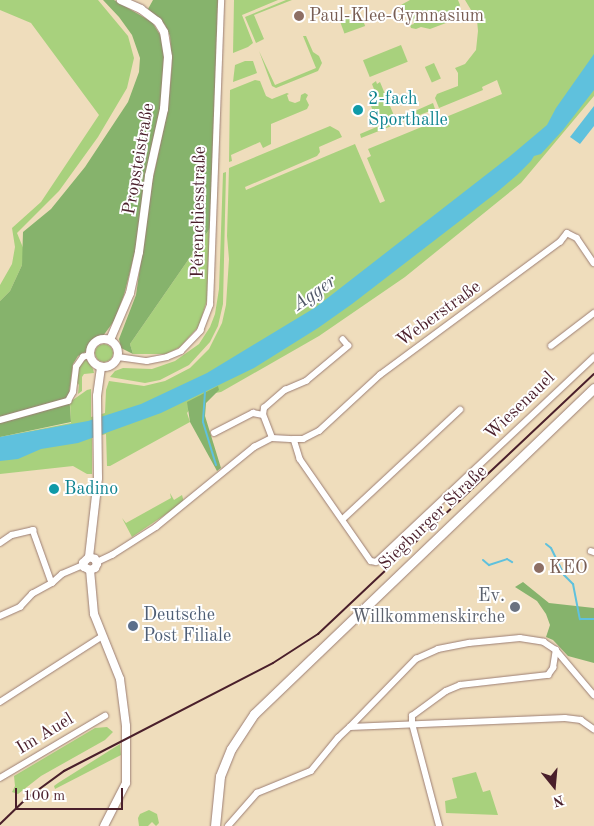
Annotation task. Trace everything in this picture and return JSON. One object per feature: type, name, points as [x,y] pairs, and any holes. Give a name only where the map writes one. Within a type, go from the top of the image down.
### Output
[{"type":"main road","name":"Siegburger Straße","points":[[215,826],[220,776],[231,749],[254,714],[594,388]]},
{"type":"street","name":"Propsteistraße","points":[[110,340],[130,293],[139,252],[150,176],[164,109],[168,56],[164,32],[158,22],[141,9],[121,0]]},
{"type":"street","name":"Pérenchiesstraße","points":[[118,357],[147,361],[167,357],[180,351],[200,331],[210,305],[221,0]]},
{"type":"street","name":"Weberstraße","points":[[294,439],[303,439],[319,431],[380,375],[560,242],[567,233],[577,238],[594,263]]},
{"type":"street","points":[[551,346],[594,313]]},
{"type":"street","points":[[97,340],[110,340],[117,347],[118,357],[113,365],[101,368],[92,362],[90,355],[91,347],[97,340]]},
{"type":"street","points":[[272,438],[263,415],[264,408],[285,390],[306,381],[348,346],[343,340]]},
{"type":"street","points":[[0,420],[68,401],[71,398],[79,361],[83,357],[90,355]]},
{"type":"street","name":"Wiesenauel","points":[[294,439],[300,459],[372,561],[379,561],[594,357]]},
{"type":"street","points":[[101,368],[97,396],[98,455],[89,557],[84,561],[87,568],[94,614],[122,687],[127,765],[126,782],[122,794],[104,826]]},
{"type":"street","points":[[343,519],[460,410]]},
{"type":"street","points":[[214,433],[253,413],[263,415]]},
{"type":"street","points":[[96,562],[112,555],[156,527],[254,447],[272,438],[294,439]]},
{"type":"street","points":[[0,543],[12,535],[32,530],[52,583]]},
{"type":"street","points":[[89,557],[96,562]]},
{"type":"street","points":[[0,616],[20,607],[32,594],[52,583],[62,574],[95,568],[96,562]]},
{"type":"street","points":[[1,701],[103,636]]},
{"type":"street","points":[[228,826],[257,793],[311,771],[338,738],[408,666],[426,654],[459,644],[520,638],[544,642],[556,650],[594,695]]},
{"type":"street","points":[[439,826],[412,724],[412,716],[446,691],[460,685],[548,675],[553,668],[556,650]]},
{"type":"street","name":"Im Auel","points":[[0,778],[105,716]]},
{"type":"street","points":[[350,727],[565,718],[581,720],[594,729]]},
{"type":"green space","points":[[0,0],[98,0],[128,36],[134,58],[127,88],[98,137],[59,191],[17,233],[24,250],[22,265],[10,291],[0,301],[0,285],[12,264],[15,247],[12,228],[41,202],[99,115],[31,23],[0,10]]},
{"type":"green space","points":[[103,0],[114,0],[152,22],[162,38],[164,54],[162,98],[135,252],[124,295],[114,321],[103,336],[91,340],[87,351],[78,356],[73,364],[69,393],[71,422],[0,437],[0,301],[10,291],[22,265],[23,232],[51,209],[85,167],[128,102],[139,72],[140,58],[132,35]]},
{"type":"green space","points":[[153,0],[218,0],[211,227],[130,344],[133,354],[121,348],[119,339],[136,295],[152,183],[168,108],[172,64],[170,36],[165,25],[148,9]]},
{"type":"green space","points":[[234,0],[278,0],[242,15],[253,43],[233,53]]},
{"type":"green space","points":[[286,0],[292,0],[254,15],[264,39],[256,43],[245,17]]},
{"type":"green space","points":[[410,0],[458,0],[460,5],[458,11],[446,23],[430,29],[421,27],[416,29],[411,28],[410,25],[414,24],[411,15],[406,17],[401,5]]},
{"type":"green space","points":[[465,0],[594,0],[594,96],[521,183],[405,277],[319,336],[221,392],[199,396],[187,413],[190,422],[110,466],[107,466],[106,434],[92,438],[92,474],[87,474],[73,466],[0,474],[0,437],[71,423],[70,402],[91,389],[91,417],[105,413],[106,390],[109,381],[144,386],[165,381],[190,368],[209,349],[222,323],[226,305],[229,259],[227,236],[229,168],[330,126],[339,131],[342,137],[319,147],[320,152],[317,156],[245,187],[246,190],[355,144],[380,203],[385,201],[367,158],[371,156],[368,149],[502,94],[497,80],[482,87],[483,90],[439,108],[435,98],[437,94],[458,86],[458,73],[455,68],[465,64],[476,50],[477,20]]},
{"type":"green space","points":[[360,12],[365,26],[344,34],[339,20]]},
{"type":"green space","points":[[303,36],[306,36],[313,52],[319,56],[322,63],[318,71],[276,88],[272,86],[259,51],[275,85],[316,68]]},
{"type":"green space","points":[[401,45],[408,62],[370,77],[363,60]]},
{"type":"green space","points":[[245,61],[253,61],[257,73],[233,82],[235,65]]},
{"type":"green space","points":[[434,63],[441,79],[432,83],[425,67]]},
{"type":"green space","points":[[255,80],[260,81],[266,96],[272,99],[287,93],[289,94],[287,95],[289,101],[295,103],[300,101],[301,95],[305,93],[308,95],[306,99],[309,105],[307,109],[271,124],[271,144],[263,148],[260,142],[231,155],[232,161],[229,162],[230,90]]},
{"type":"green space","points":[[376,81],[377,84],[380,82],[395,118],[407,114],[409,118],[416,115],[415,111],[433,103],[435,109],[361,138],[360,134],[379,126],[371,106],[379,102],[372,84]]},
{"type":"green space","points":[[226,172],[223,304],[218,326],[210,342],[189,365],[160,380],[145,383],[110,377],[115,371],[123,368],[152,369],[175,361],[199,344],[210,327],[215,314],[219,289],[223,173]]},
{"type":"green space","points":[[211,227],[208,297],[199,326],[180,347],[166,354],[133,354],[130,344]]},
{"type":"green space","points":[[104,344],[110,347],[113,353],[110,359],[104,362],[98,359],[95,353],[98,347]]},
{"type":"green space","points":[[86,359],[94,373],[84,374],[82,377],[82,391],[78,394],[79,385],[76,381],[78,368]]},
{"type":"green space","points":[[218,386],[219,390],[206,403],[205,416],[221,468],[217,471],[190,422],[187,402]]},
{"type":"green space","points":[[170,493],[174,500],[182,495],[184,502],[132,537],[122,518],[126,523],[171,498]]},
{"type":"green space","points":[[523,582],[549,603],[594,608],[594,663],[568,656],[553,640],[546,637],[550,625],[546,614],[537,601],[515,587]]},
{"type":"green space","points":[[107,727],[113,732],[105,740],[41,776],[18,794],[12,792],[15,786],[14,776],[95,728]]},
{"type":"green space","points":[[120,744],[121,755],[55,789],[54,786],[58,783]]},
{"type":"green space","points":[[476,772],[483,792],[490,790],[498,815],[446,813],[445,801],[457,798],[452,778]]},
{"type":"green space","points":[[149,810],[157,814],[159,823],[156,826],[152,822],[148,826],[139,826],[138,818],[140,814]]},
{"type":"water","name":"Agger","points":[[594,54],[594,90],[563,130],[541,154],[534,156],[517,175],[496,193],[318,328],[254,368],[161,413],[78,443],[41,449],[18,459],[0,461],[0,437],[88,421],[141,404],[207,373],[316,307],[509,157],[547,125],[556,108]]},
{"type":"water","points":[[594,106],[594,126],[580,144],[570,137]]},
{"type":"waterway","points":[[205,392],[203,422],[216,465]]},
{"type":"waterway","points":[[546,544],[551,548],[564,575],[573,584],[580,619],[594,619]]},
{"type":"waterway","points":[[483,560],[489,565],[507,559],[512,562]]},
{"type":"railway","points":[[0,824],[27,798],[64,771],[273,663],[318,634],[594,374]]},
{"type":"place","name":"Paul-Klee-Gymnasium","points":[[299,16]]},
{"type":"place","name":"2-fach Sporthalle","points":[[358,110]]},
{"type":"place","name":"Badino","points":[[54,489]]},
{"type":"place","name":"KEO","points":[[539,568]]},
{"type":"place","name":"Ev. Willkommenskirche","points":[[515,607]]},
{"type":"place","name":"Deutsche Post Filiale","points":[[133,626]]}]
